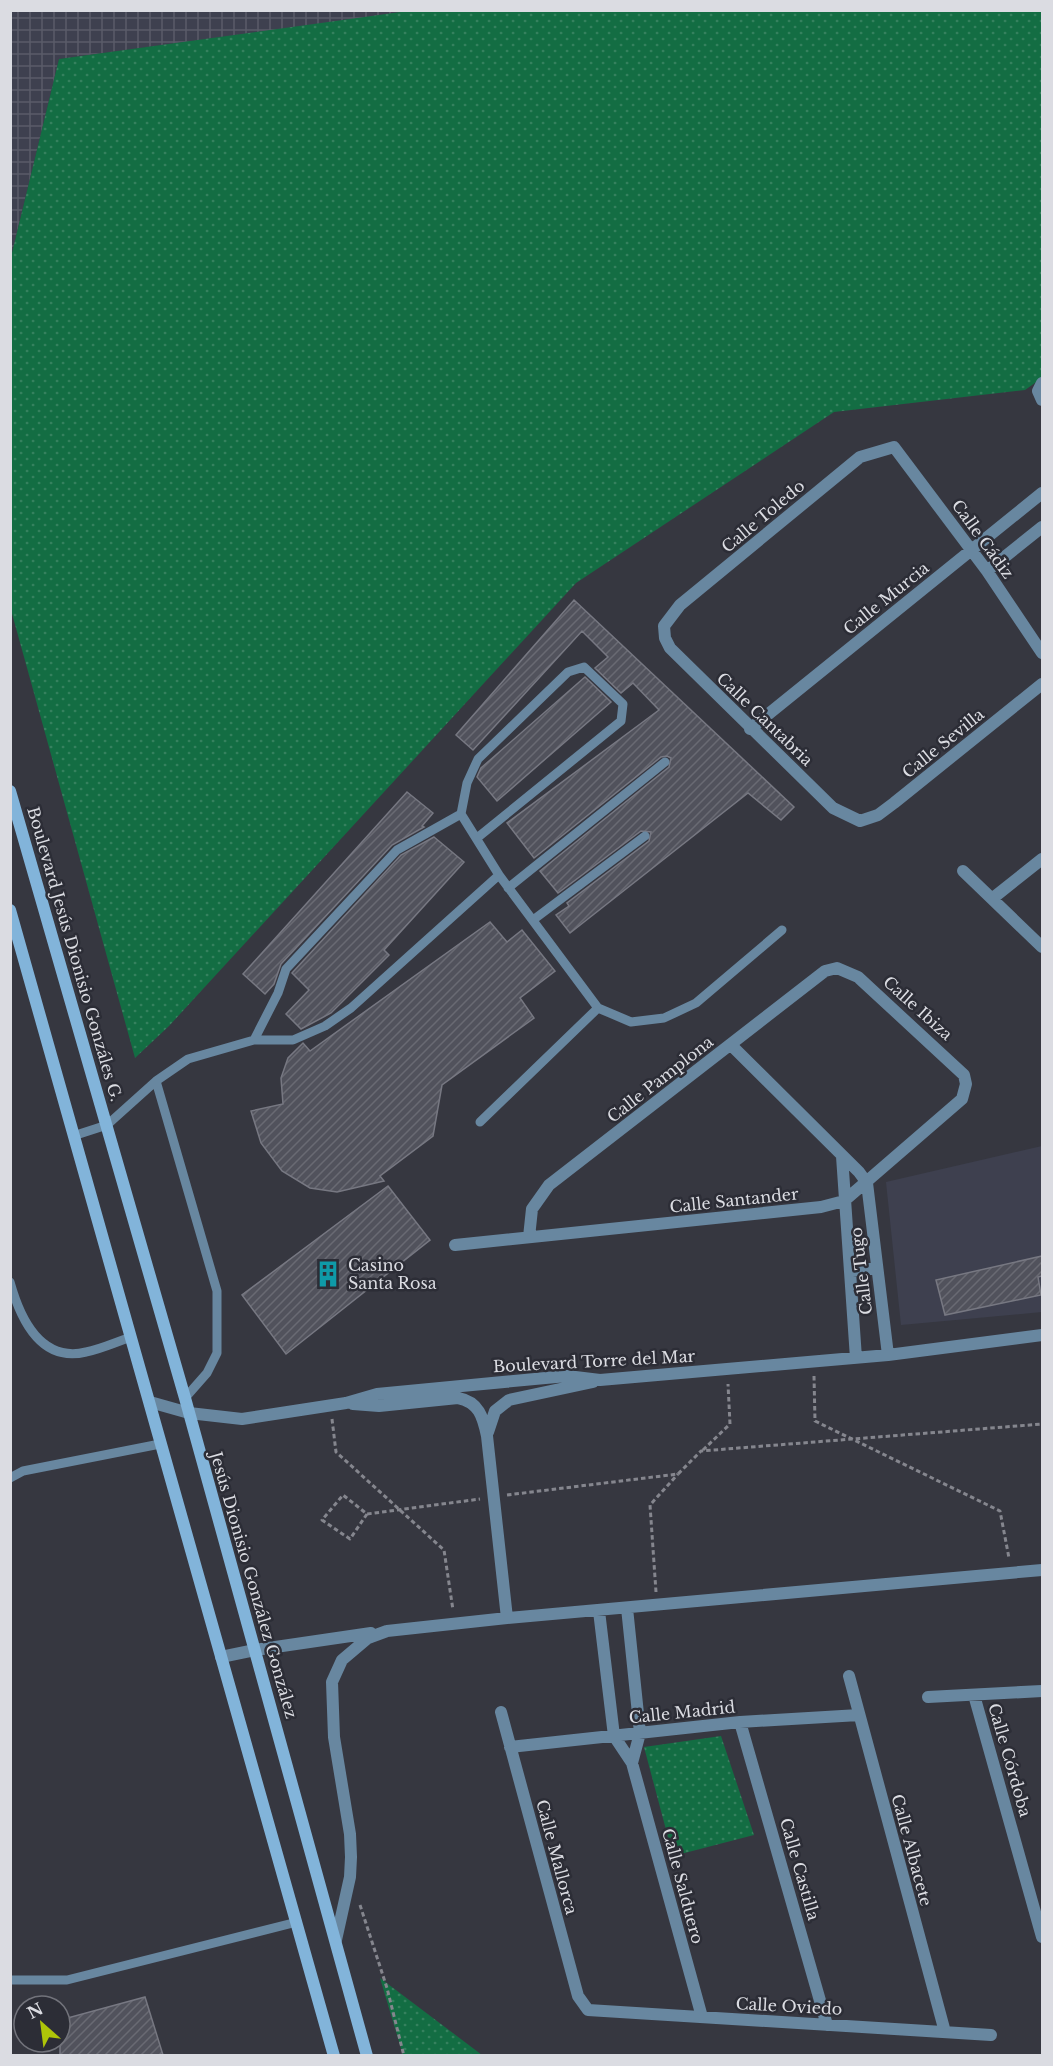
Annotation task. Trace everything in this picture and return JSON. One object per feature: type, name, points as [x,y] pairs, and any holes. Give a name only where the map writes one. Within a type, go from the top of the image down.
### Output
[{"type":"main road","name":"Boulevard Jesús Dionisio Gonzáles G.","points":[[10,791],[107,1125]]},
{"type":"main road","points":[[10,910],[334,2055]]},
{"type":"main road","name":"Jesús Dionisio González González","points":[[107,1125],[367,2055]]},
{"type":"street","points":[[1042,383],[1038,392],[1042,400]]},
{"type":"street","name":"Calle Cádiz","points":[[894,447],[987,571],[1042,653]]},
{"type":"street","name":"Calle Toledo","points":[[664,626],[680,606],[860,457],[894,447]]},
{"type":"street","name":"Calle Murcia","points":[[750,729],[1042,493]]},
{"type":"street","points":[[987,571],[1042,527]]},
{"type":"street","name":"Calle Cantabria","points":[[664,626],[665,638],[670,648],[750,729],[833,808],[860,821]]},
{"type":"street","name":"Calle Sevilla","points":[[860,821],[878,816],[1042,684]]},
{"type":"street","points":[[993,898],[1042,859]]},
{"type":"street","points":[[963,871],[1042,947]]},
{"type":"street","name":"Calle Pamplona","points":[[530,1237],[532,1209],[549,1185],[815,978],[837,968]]},
{"type":"street","name":"Calle Ibiza","points":[[837,968],[858,977],[956,1066],[964,1075],[966,1084]]},
{"type":"street","points":[[731,1045],[867,1184]]},
{"type":"street","name":"Calle Santander","points":[[455,1245],[821,1208],[844,1201],[867,1184],[962,1099],[966,1084]]},
{"type":"street","name":"Calle Tugo","points":[[842,1156],[856,1358]]},
{"type":"street","name":"Calle Tugo","points":[[867,1184],[888,1355]]},
{"type":"street","points":[[850,1272],[877,1268]]},
{"type":"street","name":"Boulevard Torre del Mar","points":[[150,1402],[189,1413],[242,1419],[330,1406],[377,1394],[567,1376],[600,1380],[814,1362],[1042,1335]]},
{"type":"street","points":[[487,1436],[495,1411],[508,1400],[600,1380]]},
{"type":"street","points":[[346,1403],[379,1406],[466,1400],[479,1410],[487,1436],[507,1618]]},
{"type":"street","points":[[221,1658],[255,1650],[387,1631],[507,1618],[1042,1570]]},
{"type":"street","points":[[627,1608],[640,1733],[632,1763]]},
{"type":"street","name":"Calle Salduero","points":[[599,1611],[614,1736],[632,1763],[702,2017]]},
{"type":"street","points":[[336,1940],[350,1877],[350,1834],[334,1737],[332,1682],[342,1660],[351,1650],[368,1638],[387,1631]]},
{"type":"street","name":"Calle Albacete","points":[[849,1676],[945,2032]]},
{"type":"street","points":[[927,1697],[1042,1691]]},
{"type":"street","name":"Calle Córdoba","points":[[974,1695],[1042,1937]]},
{"type":"street","name":"Calle Mallorca","points":[[501,1712],[578,1996],[585,2008]]},
{"type":"street","name":"Calle Madrid","points":[[510,1747],[741,1722],[859,1715]]},
{"type":"street","name":"Calle Castilla","points":[[741,1722],[827,2025]]},
{"type":"street","name":"Calle Oviedo","points":[[585,2008],[591,2011],[991,2035]]},
{"type":"lane","points":[[477,838],[621,721],[623,704],[584,667],[568,672],[478,759],[466,783],[461,814],[508,888],[598,1008],[631,1023],[663,1018],[696,1003],[782,930]]},
{"type":"lane","points":[[508,888],[665,762]]},
{"type":"lane","points":[[254,1040],[286,969],[397,850],[461,814]]},
{"type":"lane","points":[[533,920],[645,836]]},
{"type":"lane","points":[[73,1136],[107,1125],[156,1081],[188,1059],[254,1040],[293,1040],[337,1019],[499,875]]},
{"type":"lane","points":[[480,1122],[598,1008]]},
{"type":"lane","points":[[156,1081],[217,1291],[217,1353],[207,1373],[185,1398]]},
{"type":"lane","points":[[10,1282],[18,1311],[33,1336],[53,1350],[69,1354],[86,1353],[131,1337]]},
{"type":"lane","points":[[10,1478],[23,1471],[160,1444]]},
{"type":"lane","points":[[10,1980],[67,1980],[297,1922]]},
{"type":"path","points":[[814,1362],[815,1420],[1000,1511],[1011,1573]]},
{"type":"path","points":[[657,1605],[650,1505],[678,1474],[730,1424],[727,1369]]},
{"type":"path","points":[[330,1406],[336,1452],[444,1550],[455,1624]]},
{"type":"path","points":[[701,1451],[1042,1424]]},
{"type":"path","points":[[367,1514],[350,1539],[322,1520],[343,1495],[367,1514],[678,1474]]},
{"type":"path","points":[[350,1877],[387,1988],[404,2055]]},
{"type":"shaded area","points":[[11,11],[415,11],[59,59],[11,257]]},
{"type":"shaded area","points":[[1042,1146],[1042,1312],[901,1325],[886,1182]]},
{"type":"green space","points":[[415,10],[1042,11],[1042,378],[1025,390],[834,412],[576,583],[169,1026],[135,1058],[11,610],[11,257],[59,59]]},
{"type":"green space","points":[[721,1736],[754,1835],[673,1856],[644,1747]]},
{"type":"green space","points":[[380,1978],[482,2055],[403,2055]]},
{"type":"building","points":[[574,600],[794,807],[781,820],[748,793],[570,933],[556,915],[569,906],[567,903],[649,841],[651,832],[641,831],[558,893],[540,871],[669,767],[671,758],[661,757],[534,858],[507,823],[659,710],[633,683],[621,693],[595,668],[608,657],[582,631],[473,750],[456,735]]},
{"type":"building","points":[[585,677],[611,702],[497,801],[477,777],[481,768]]},
{"type":"building","points":[[407,792],[433,813],[422,826],[424,827],[392,845],[281,964],[274,984],[265,994],[243,974]]},
{"type":"building","points":[[434,837],[464,862],[384,950],[389,955],[331,1013],[301,1029],[286,1014],[309,990],[292,973],[401,855]]},
{"type":"building","points":[[490,922],[507,942],[522,930],[555,971],[520,998],[534,1018],[442,1085],[433,1136],[380,1176],[384,1181],[337,1192],[310,1188],[282,1171],[261,1143],[251,1111],[283,1104],[281,1078],[288,1058],[303,1043],[310,1051]]},
{"type":"building","name":"Casino Santa Rosa","points":[[388,1186],[430,1240],[286,1354],[242,1295]]},
{"type":"building","points":[[1042,1256],[1042,1276],[1038,1277],[1041,1295],[945,1315],[936,1280]]},
{"type":"building","points":[[145,1997],[163,2055],[60,2055],[72,2054],[72,2017]]},
{"type":"place","name":"Casino Santa Rosa","points":[[328,1274]]}]
